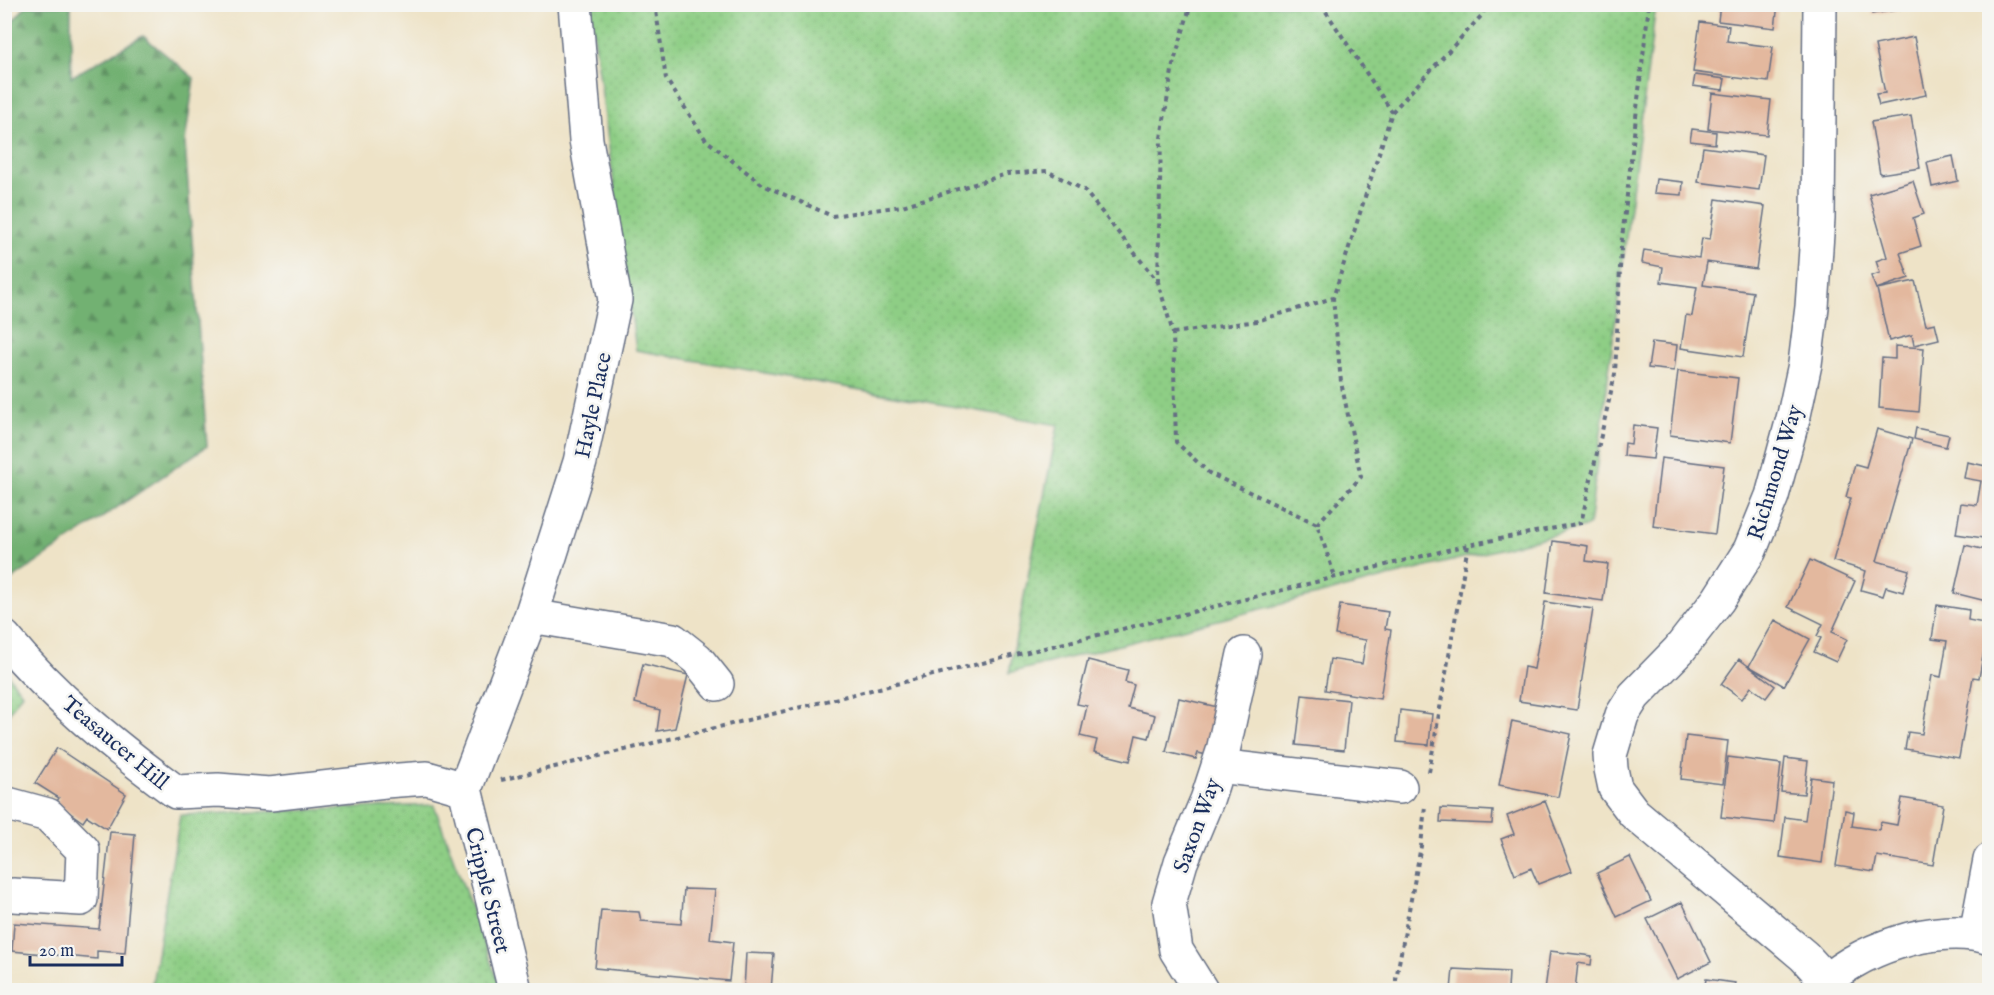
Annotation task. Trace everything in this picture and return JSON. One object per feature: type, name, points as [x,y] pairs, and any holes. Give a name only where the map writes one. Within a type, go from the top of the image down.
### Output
[{"type":"street","name":"Hayle Place","points":[[465,789],[531,616],[580,462],[615,300],[586,141],[575,4]]},
{"type":"street","name":"Richmond Way","points":[[1820,4],[1818,219],[1812,307],[1794,415],[1772,496],[1750,550],[1718,600],[1685,642],[1634,696],[1622,715],[1610,755],[1615,788],[1634,813],[1804,956],[1822,985]]},
{"type":"street","points":[[531,616],[673,640],[697,659],[717,684]]},
{"type":"street","name":"Teasaucer Hill","points":[[4,637],[23,660],[80,714],[176,792],[218,790],[270,794],[427,778],[465,789]]},
{"type":"street","name":"Saxon Way","points":[[1201,990],[1176,950],[1169,903],[1181,862],[1223,751],[1244,654]]},
{"type":"street","points":[[1218,766],[1418,789]]},
{"type":"street","name":"Cripple Street","points":[[465,789],[515,990]]},
{"type":"street","points":[[4,803],[48,815],[82,850],[81,899],[13,895]]},
{"type":"street","points":[[1822,985],[1849,965],[1868,955],[1914,938],[1952,933],[1983,936],[1989,860]]},
{"type":"path","points":[[655,4],[666,79],[706,140],[763,185],[832,216],[902,206],[1007,174],[1047,171],[1084,190],[1158,282]]},
{"type":"path","points":[[1191,4],[1173,65],[1161,138],[1158,282],[1173,333],[1176,442],[1209,473],[1317,524],[1335,577]]},
{"type":"path","points":[[1321,4],[1392,112]]},
{"type":"path","points":[[1317,524],[1361,477],[1341,382],[1333,298],[1392,112],[1483,14],[1485,4]]},
{"type":"path","points":[[465,789],[1468,545],[1581,523],[1615,374],[1621,247],[1649,4]]},
{"type":"path","points":[[1173,333],[1257,321],[1333,298]]},
{"type":"path","points":[[1396,990],[1396,979],[1421,846],[1418,789],[1468,545]]},
{"type":"green space","points":[[71,5],[71,77],[143,36],[194,78],[185,143],[207,446],[5,584],[5,30],[26,6]]},
{"type":"green space","points":[[590,5],[1656,5],[1589,526],[1009,673],[1058,425],[636,350]]},
{"type":"green space","points":[[5,671],[22,693],[5,719]]},
{"type":"green space","points":[[434,805],[501,990],[151,990],[180,815]]},
{"type":"building","points":[[1720,4],[1778,4],[1775,28],[1718,21]]},
{"type":"building","points":[[1871,4],[1921,4],[1921,6],[1872,14]]},
{"type":"building","points":[[1700,22],[1729,26],[1727,41],[1773,47],[1768,82],[1693,72]]},
{"type":"building","points":[[1914,37],[1926,95],[1879,105],[1876,94],[1885,93],[1875,45]]},
{"type":"building","points":[[1695,75],[1725,79],[1723,90],[1693,86]]},
{"type":"building","points":[[1712,93],[1771,100],[1767,135],[1708,129]]},
{"type":"building","points":[[1911,116],[1920,168],[1880,174],[1871,122]]},
{"type":"building","points":[[1692,129],[1716,132],[1715,144],[1690,141]]},
{"type":"building","points":[[1703,147],[1764,155],[1759,190],[1698,182]]},
{"type":"building","points":[[1953,156],[1958,181],[1932,187],[1927,162]]},
{"type":"building","points":[[1656,179],[1683,182],[1682,195],[1654,193]]},
{"type":"building","points":[[1913,181],[1924,214],[1913,218],[1921,246],[1900,253],[1909,278],[1876,289],[1871,276],[1880,273],[1876,261],[1887,257],[1869,194]]},
{"type":"building","points":[[1716,199],[1765,206],[1756,269],[1707,262],[1703,285],[1753,292],[1743,357],[1681,348],[1686,315],[1692,316],[1697,287],[1661,282],[1663,267],[1642,263],[1644,250],[1699,258],[1702,238],[1710,239]]},
{"type":"building","points":[[1915,281],[1926,325],[1935,323],[1939,339],[1914,345],[1912,335],[1889,341],[1877,289]]},
{"type":"building","points":[[1652,342],[1677,345],[1674,371],[1648,368]]},
{"type":"building","points":[[1895,346],[1924,348],[1919,412],[1879,408],[1882,358],[1895,359]]},
{"type":"building","points":[[1678,371],[1738,378],[1730,443],[1670,435]]},
{"type":"building","points":[[1633,425],[1657,428],[1653,459],[1624,456],[1625,443],[1631,444]]},
{"type":"building","points":[[1916,428],[1949,435],[1946,447],[1914,439]]},
{"type":"building","points":[[1877,429],[1912,439],[1877,561],[1909,570],[1903,592],[1886,587],[1883,596],[1861,590],[1866,571],[1833,561],[1851,498],[1846,497],[1855,464],[1866,467]]},
{"type":"building","points":[[1988,452],[1990,539],[1956,534],[1961,503],[1977,505],[1981,481],[1964,478],[1967,462],[1986,466]]},
{"type":"building","points":[[1661,458],[1724,466],[1715,534],[1653,526]]},
{"type":"building","points":[[1553,541],[1588,546],[1586,561],[1608,564],[1603,601],[1546,593]]},
{"type":"building","points":[[1965,545],[1990,551],[1990,602],[1954,593]]},
{"type":"building","points":[[1810,560],[1855,581],[1832,632],[1847,639],[1836,662],[1814,652],[1821,638],[1817,636],[1823,624],[1788,607]]},
{"type":"building","points":[[1545,602],[1593,609],[1577,710],[1519,701],[1524,667],[1534,669]]},
{"type":"building","points":[[1340,605],[1388,612],[1385,629],[1391,630],[1380,699],[1325,690],[1330,659],[1362,664],[1366,640],[1335,635]]},
{"type":"building","points":[[1937,605],[1969,610],[1968,620],[1989,624],[1979,678],[1973,677],[1959,758],[1905,749],[1908,732],[1922,734],[1932,675],[1941,677],[1947,641],[1932,639]]},
{"type":"building","points":[[1775,620],[1810,639],[1784,686],[1749,666]]},
{"type":"building","points":[[1739,659],[1775,686],[1766,698],[1751,687],[1742,699],[1721,684]]},
{"type":"building","points":[[1088,660],[1128,670],[1125,682],[1134,685],[1128,708],[1155,715],[1149,738],[1136,735],[1130,761],[1094,752],[1097,740],[1080,736],[1087,706],[1077,704]]},
{"type":"building","points":[[643,664],[688,675],[675,728],[657,731],[660,710],[635,703]]},
{"type":"building","points":[[1302,695],[1349,700],[1344,750],[1296,745]]},
{"type":"building","points":[[1179,698],[1226,709],[1215,757],[1198,753],[1196,759],[1166,752]]},
{"type":"building","points":[[1400,710],[1432,714],[1429,745],[1397,742]]},
{"type":"building","points":[[1512,721],[1571,734],[1558,797],[1499,785]]},
{"type":"building","points":[[1686,736],[1728,741],[1723,784],[1681,779]]},
{"type":"building","points":[[57,748],[126,794],[107,829],[87,816],[83,822],[56,803],[59,798],[35,783]]},
{"type":"building","points":[[1728,757],[1781,764],[1774,823],[1721,817]]},
{"type":"building","points":[[1785,758],[1808,761],[1804,794],[1781,792]]},
{"type":"building","points":[[1811,777],[1832,780],[1822,863],[1780,857],[1785,817],[1805,820]]},
{"type":"building","points":[[1902,798],[1943,805],[1933,865],[1877,856],[1874,872],[1836,866],[1845,810],[1854,812],[1852,826],[1879,830],[1881,822],[1897,825]]},
{"type":"building","points":[[1545,801],[1572,871],[1538,884],[1531,868],[1515,875],[1501,839],[1514,834],[1507,816]]},
{"type":"building","points":[[1441,808],[1493,811],[1492,824],[1440,822]]},
{"type":"building","points":[[110,832],[135,834],[125,953],[97,951],[97,959],[12,951],[14,923],[99,929]]},
{"type":"building","points":[[1630,857],[1651,901],[1617,917],[1597,873]]},
{"type":"building","points":[[684,889],[715,890],[710,939],[733,942],[729,981],[595,968],[601,910],[639,912],[641,921],[681,924]]},
{"type":"building","points":[[1682,902],[1711,962],[1677,979],[1647,919]]},
{"type":"building","points":[[1550,951],[1592,956],[1591,965],[1578,963],[1575,990],[1545,990]]},
{"type":"building","points":[[746,953],[774,954],[771,990],[744,990]]},
{"type":"building","points":[[1453,969],[1509,972],[1508,990],[1451,990]]},
{"type":"building","points":[[1706,979],[1735,983],[1734,990],[1704,990]]}]
